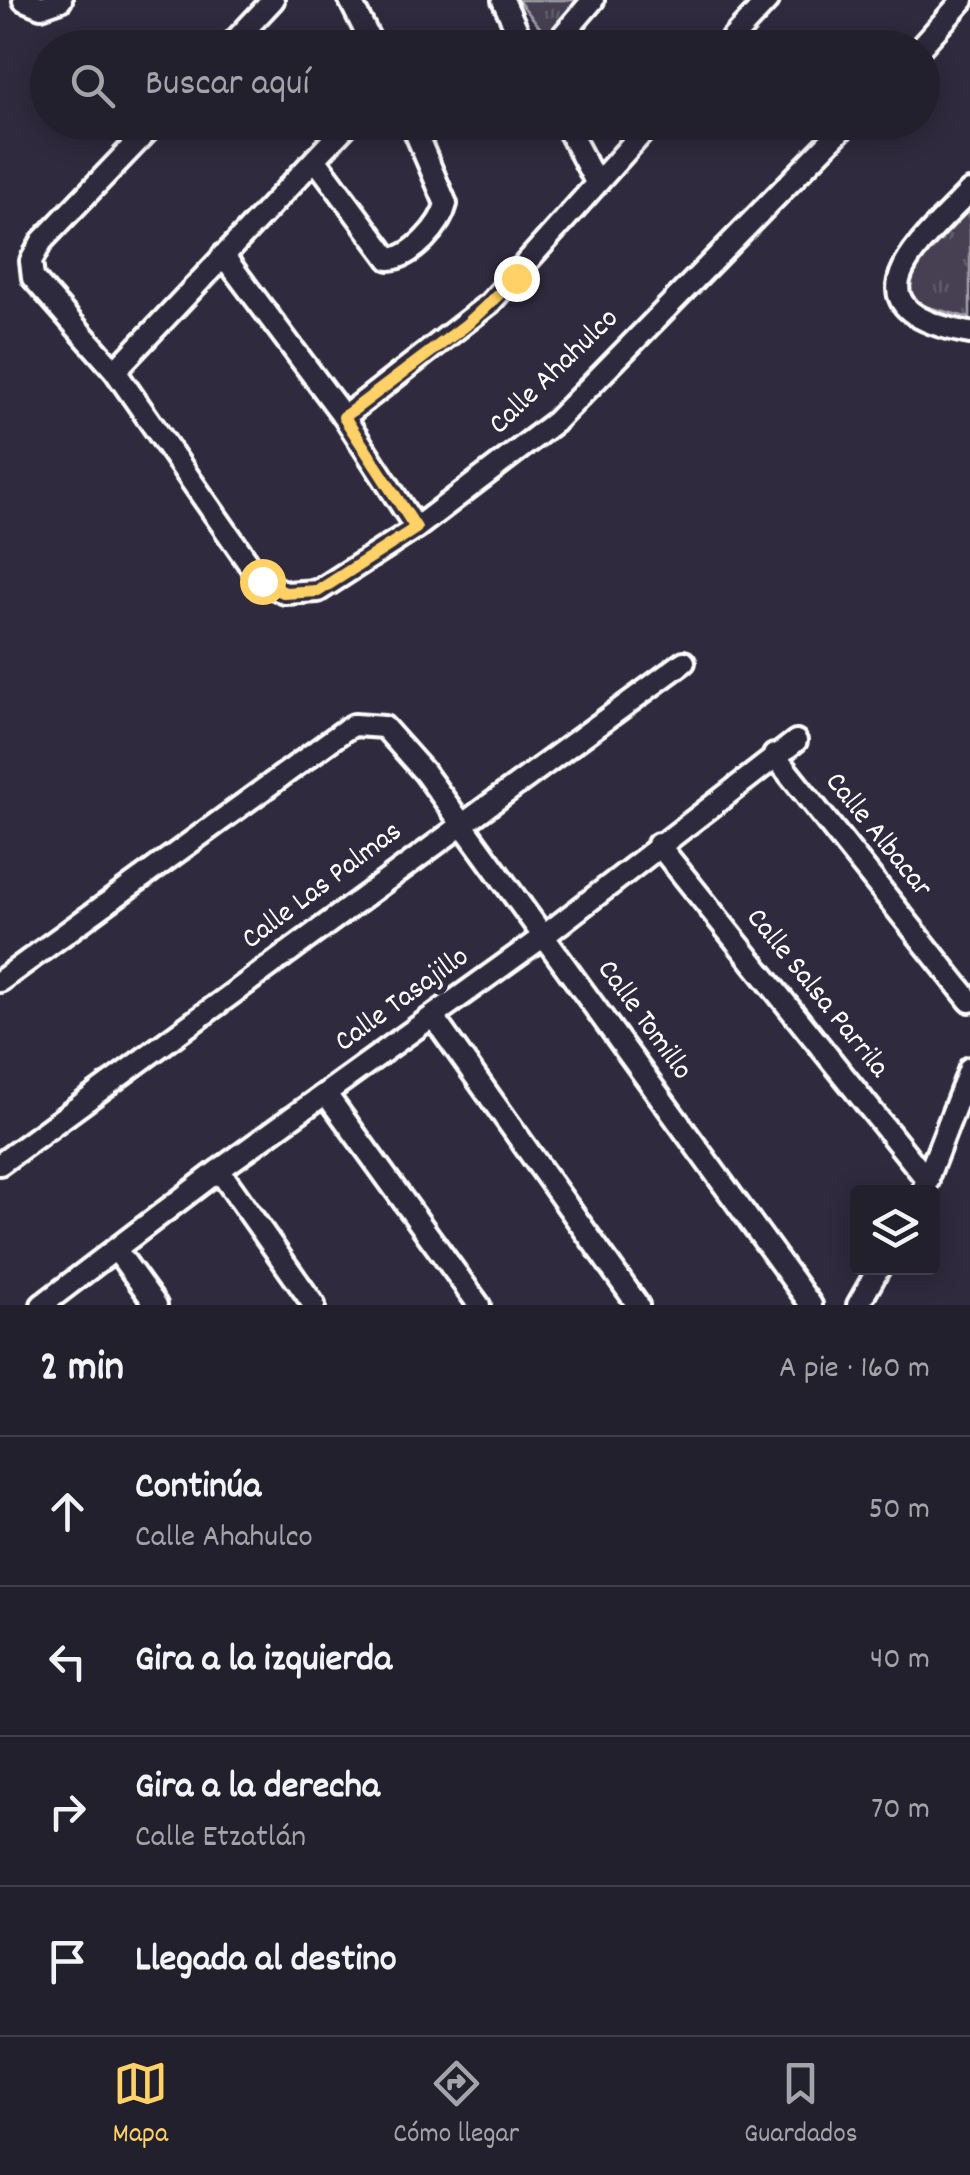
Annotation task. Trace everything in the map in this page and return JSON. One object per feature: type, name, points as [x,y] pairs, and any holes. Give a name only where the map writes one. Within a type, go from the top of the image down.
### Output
[{"type":"street","points":[[24,0],[34,6],[59,3]]},
{"type":"street","points":[[245,30],[273,0]]},
{"type":"street","points":[[350,0],[365,30]]},
{"type":"street","points":[[503,0],[517,30]]},
{"type":"street","points":[[568,30],[594,0]]},
{"type":"street","points":[[740,30],[768,0]]},
{"type":"street","points":[[936,30],[963,0]]},
{"type":"street","points":[[139,140],[42,242],[31,261],[33,278],[115,371],[333,140]]},
{"type":"street","points":[[315,159],[389,260],[401,258],[438,222],[446,204],[419,140]]},
{"type":"street","points":[[574,140],[596,182]]},
{"type":"street","points":[[344,417],[490,303],[635,140]]},
{"type":"street","name":"Calle Ahahulco","points":[[115,371],[262,581],[285,593],[318,591],[416,528],[555,422],[831,140]]},
{"type":"street","points":[[970,192],[904,260],[897,283],[898,296],[916,313],[970,332]]},
{"type":"street","points":[[223,255],[344,417],[416,528]]},
{"type":"street","name":"Calle Las Palmas","points":[[0,1164],[684,662]]},
{"type":"street","name":"Calle Tomillo","points":[[0,982],[345,730],[354,725],[384,727],[425,773],[811,1305]]},
{"type":"street","name":"Calle Tasajillo","points":[[42,1305],[219,1170],[544,936],[774,754],[796,741]]},
{"type":"street","name":"Calle Albacar","points":[[774,754],[970,1001]]},
{"type":"street","name":"Calle Salsa Parrila","points":[[658,844],[923,1185]]},
{"type":"street","points":[[433,1017],[638,1305]]},
{"type":"street","points":[[926,1185],[970,1068]]},
{"type":"street","points":[[326,1094],[480,1305]]},
{"type":"street","points":[[219,1170],[314,1305]]},
{"type":"street","points":[[117,1250],[156,1305]]},
{"type":"street","points":[[858,1305],[875,1275]]},
{"type":"green space","points":[[518,0],[578,0],[552,30],[542,30]]},
{"type":"green space","points":[[970,209],[970,318],[909,302],[900,284]]},
{"type":"route","points":[[262,581],[300,596],[318,591],[416,528],[344,417],[466,325],[516,278]]}]
